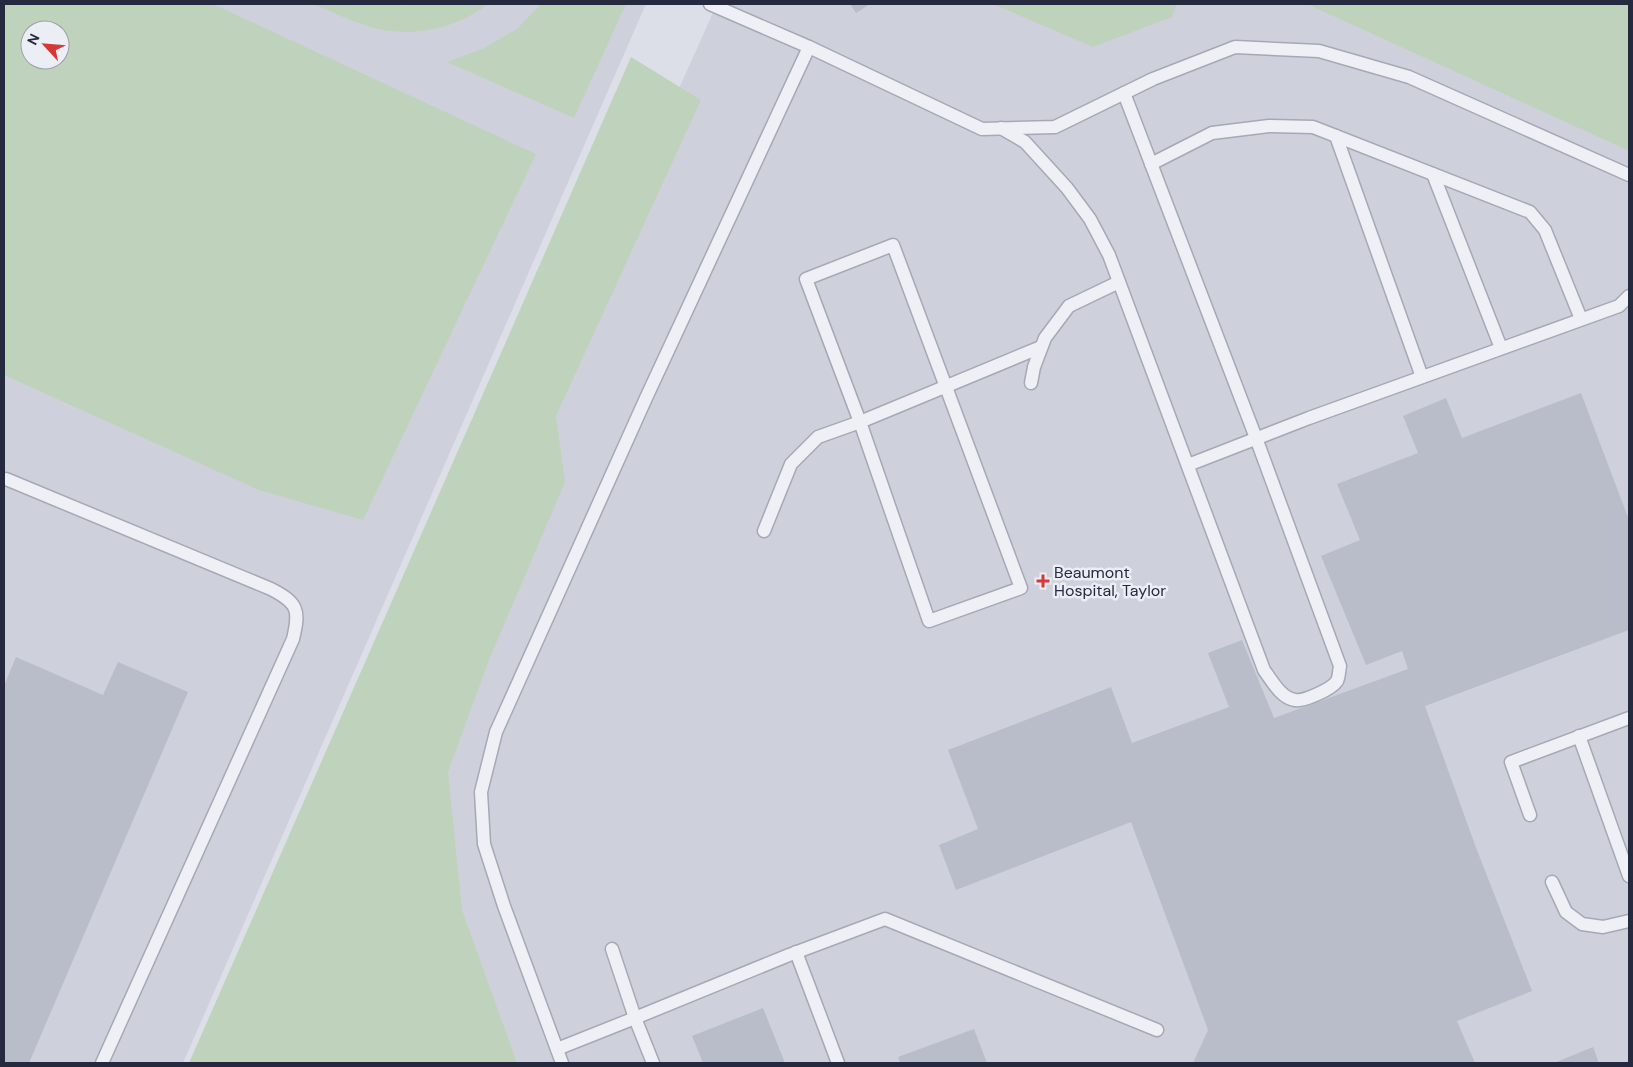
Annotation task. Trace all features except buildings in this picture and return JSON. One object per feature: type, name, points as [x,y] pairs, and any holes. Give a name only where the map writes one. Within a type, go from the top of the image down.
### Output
[{"type":"lane","points":[[710,4],[809,47],[982,129],[1055,127],[1153,78],[1236,47],[1319,51],[1409,77],[1629,175]]},
{"type":"lane","points":[[562,1063],[504,906],[484,844],[481,792],[496,732],[646,398],[809,47]]},
{"type":"lane","points":[[1001,128],[1025,142],[1067,188],[1090,219],[1109,255],[1264,670],[1280,692],[1294,700],[1303,700],[1331,688],[1338,680],[1340,666],[1256,438],[1124,93]]},
{"type":"lane","points":[[1151,164],[1212,133],[1269,126],[1313,127],[1530,212],[1546,230],[1581,319]]},
{"type":"lane","points":[[1336,136],[1422,377]]},
{"type":"lane","points":[[1433,174],[1501,348]]},
{"type":"lane","points":[[893,245],[947,387],[1021,588],[929,621],[860,422],[806,279],[893,245]]},
{"type":"lane","points":[[1031,383],[1034,367],[1045,338],[1069,306],[1119,282]]},
{"type":"lane","points":[[1188,465],[1256,438],[1619,306],[1629,296]]},
{"type":"lane","points":[[764,531],[791,464],[818,437],[860,422],[1042,348]]},
{"type":"lane","points":[[6,479],[271,589],[288,598],[296,610],[297,622],[293,639],[102,1063]]},
{"type":"lane","points":[[1530,815],[1511,762],[1629,718]]},
{"type":"lane","points":[[1579,736],[1629,876]]},
{"type":"lane","points":[[1552,882],[1566,912],[1582,924],[1602,927],[1629,921]]},
{"type":"lane","points":[[557,1049],[796,952],[885,919],[1157,1030]]},
{"type":"lane","points":[[612,949],[634,1018],[652,1063]]},
{"type":"lane","points":[[796,952],[838,1063]]},
{"type":"shaded area","points":[[4,4],[646,4],[183,1063],[4,1063]]},
{"type":"shaded area","name":"Beaumont Hospital, Taylor","points":[[717,4],[1434,4],[1629,98],[1629,1063],[240,1063]]},
{"type":"green space","points":[[4,4],[213,4],[536,154],[363,520],[259,490],[4,375]]},
{"type":"green space","points":[[314,4],[400,4],[406,6],[407,4],[488,4],[475,13],[446,26],[414,32],[398,32],[367,26]]},
{"type":"green space","points":[[541,4],[626,4],[574,118],[447,62],[482,49],[517,29]]},
{"type":"green space","points":[[993,4],[1177,4],[1172,17],[1093,47]]},
{"type":"green space","points":[[1307,4],[1629,4],[1629,151]]},
{"type":"green space","points":[[631,57],[701,100],[556,416],[565,482],[489,660],[448,772],[462,910],[517,1063],[189,1063]]},
{"type":"place","name":"Beaumont Hospital, Taylor","points":[[1043,581]]}]
